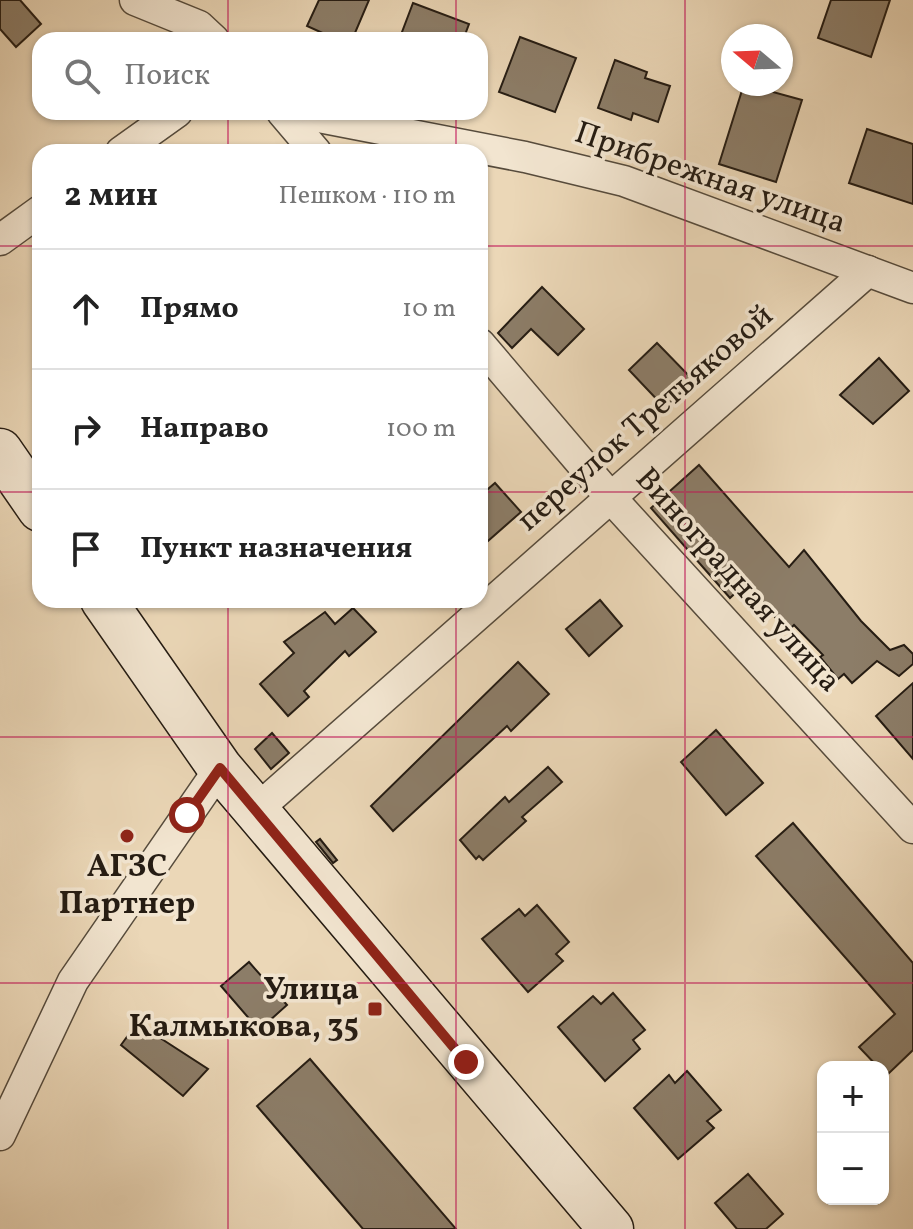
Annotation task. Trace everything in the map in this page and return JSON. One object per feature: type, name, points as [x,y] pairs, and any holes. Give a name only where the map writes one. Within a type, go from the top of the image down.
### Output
[{"type":"main road","points":[[0,451],[32,497]]},
{"type":"main road","points":[[109,608],[220,768],[611,1229]]},
{"type":"street","points":[[135,0],[204,32]]},
{"type":"street","points":[[132,144],[166,120]]},
{"type":"street","points":[[289,120],[309,144]]},
{"type":"street","name":"Прибрежная улица","points":[[334,120],[458,144]]},
{"type":"street","name":"Прибрежная улица","points":[[488,150],[624,181],[913,288]]},
{"type":"street","points":[[0,240],[32,217]]},
{"type":"street","name":"переулок Третьяковой","points":[[488,606],[868,271]]},
{"type":"street","name":"Виноградная улица","points":[[488,353],[611,498],[913,828]]},
{"type":"street","name":"переулок Третьяковой","points":[[255,811],[486,608]]},
{"type":"street","points":[[0,1135],[73,981],[220,768]]},
{"type":"building","points":[[0,0],[20,0],[41,24],[16,47],[0,29]]},
{"type":"building","points":[[319,0],[369,0],[355,32],[320,32],[307,26]]},
{"type":"building","points":[[831,0],[890,0],[871,57],[818,38]]},
{"type":"building","points":[[413,3],[469,24],[466,32],[402,32]]},
{"type":"building","points":[[520,37],[576,58],[555,112],[499,92]]},
{"type":"building","points":[[615,60],[647,72],[645,78],[670,86],[658,122],[633,113],[631,120],[598,108]]},
{"type":"building","points":[[740,96],[788,96],[802,100],[776,182],[719,164]]},
{"type":"building","points":[[867,129],[913,144],[913,204],[849,183]]},
{"type":"building","points":[[542,287],[584,329],[558,355],[531,329],[512,348],[498,333]]},
{"type":"building","points":[[657,343],[694,381],[665,408],[629,370]]},
{"type":"building","points":[[879,358],[909,391],[873,424],[840,395]]},
{"type":"building","points":[[699,465],[789,567],[804,550],[861,621],[890,650],[904,645],[913,654],[913,664],[899,676],[877,661],[852,683],[844,674],[838,679],[820,657],[823,655],[794,625],[787,632],[747,582],[730,598],[651,508]]},
{"type":"building","points":[[495,483],[521,512],[488,541],[488,489]]},
{"type":"building","points":[[600,600],[622,626],[589,656],[566,629]]},
{"type":"building","points":[[353,608],[376,632],[349,656],[345,651],[304,691],[309,697],[288,716],[260,684],[294,653],[284,642],[325,612],[335,624]]},
{"type":"building","points":[[518,662],[549,694],[511,731],[507,726],[393,831],[371,806]]},
{"type":"building","points":[[913,683],[913,759],[876,716]]},
{"type":"building","points":[[716,730],[763,783],[726,815],[681,762]]},
{"type":"building","points":[[272,733],[289,753],[271,769],[255,749]]},
{"type":"building","points":[[548,767],[562,782],[522,817],[526,821],[483,860],[479,856],[476,859],[460,840],[505,797],[509,802]]},
{"type":"building","points":[[793,823],[913,963],[913,1050],[889,1073],[889,1061],[872,1061],[859,1047],[895,1014],[756,856]]},
{"type":"building","points":[[320,839],[337,860],[333,863],[316,842]]},
{"type":"building","points":[[537,905],[569,942],[556,954],[563,961],[528,992],[482,939],[519,909],[525,916]]},
{"type":"building","points":[[249,962],[287,1005],[259,1030],[221,986]]},
{"type":"building","points":[[613,993],[645,1030],[633,1040],[640,1049],[605,1081],[558,1027],[593,996],[601,1004]]},
{"type":"building","points":[[137,1023],[208,1069],[183,1096],[121,1045]]},
{"type":"building","points":[[310,1059],[456,1229],[363,1229],[257,1106]]},
{"type":"building","points":[[687,1071],[721,1110],[707,1121],[714,1128],[678,1159],[634,1108],[669,1075],[675,1083]]},
{"type":"building","points":[[748,1174],[783,1214],[766,1229],[737,1229],[715,1203]]},
{"type":"place","name":"АГЗС Партнер","points":[[127,836]]},
{"type":"place","name":"Улица Калмыкова, 35","points":[[375,1009]]},
{"type":"route","points":[[187,815],[220,768],[466,1062]]}]
